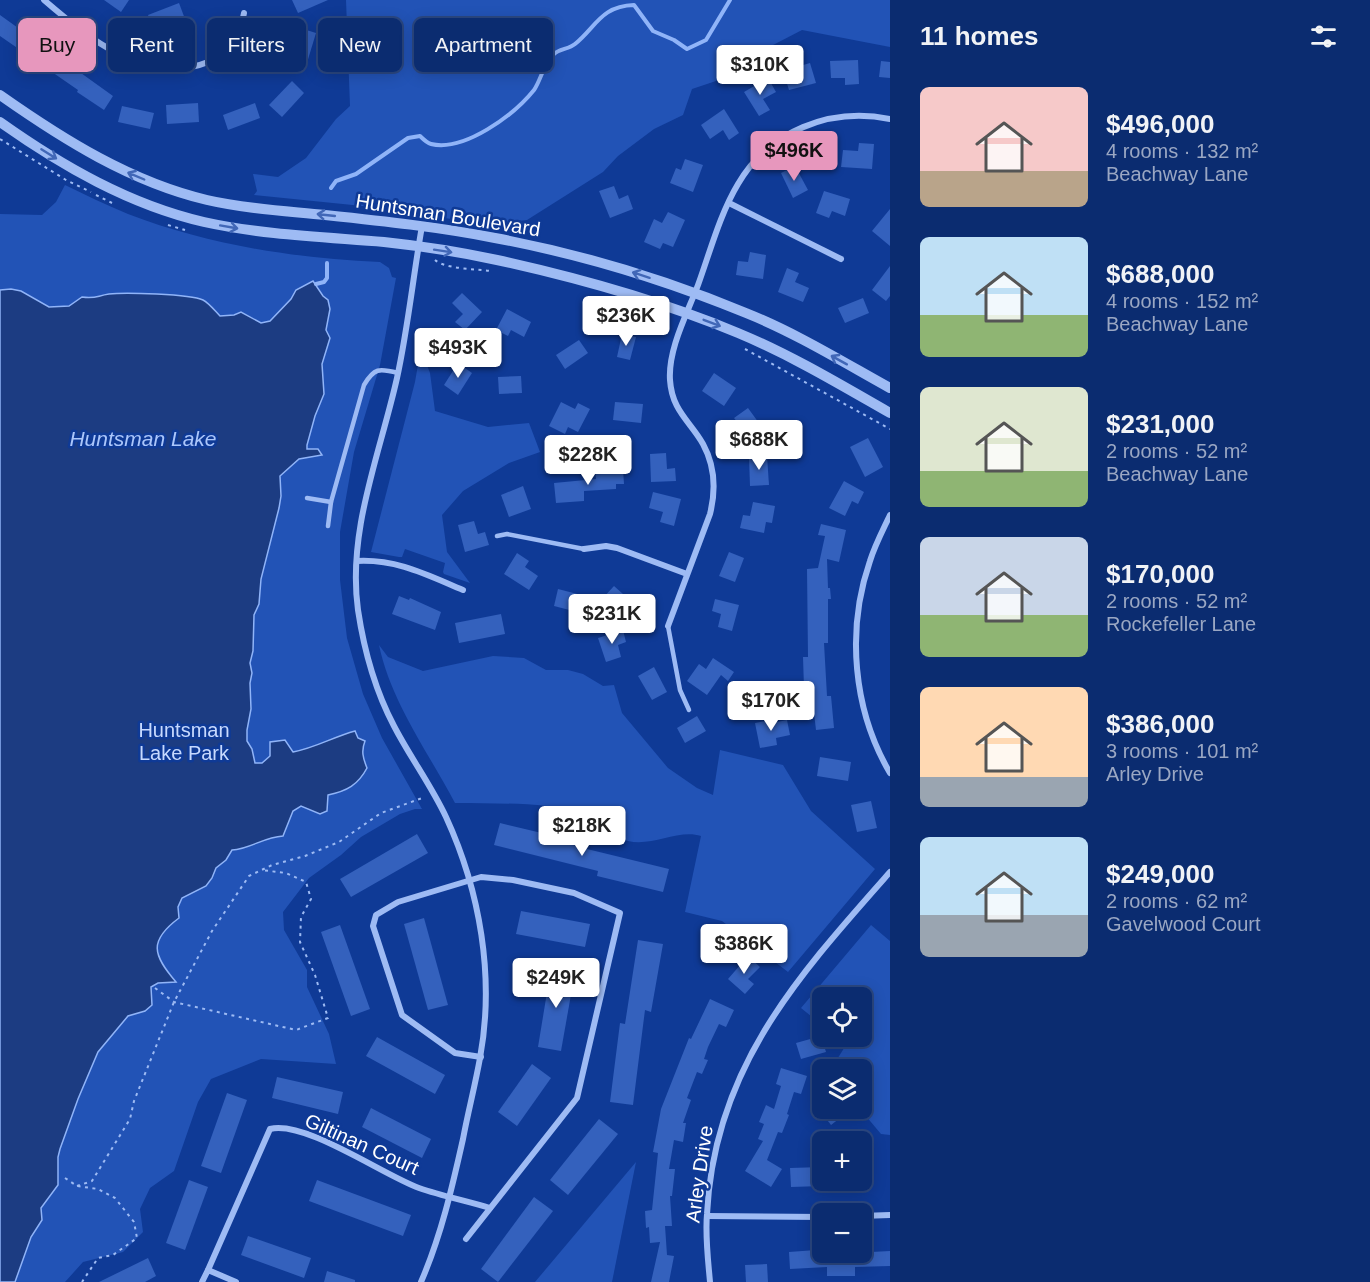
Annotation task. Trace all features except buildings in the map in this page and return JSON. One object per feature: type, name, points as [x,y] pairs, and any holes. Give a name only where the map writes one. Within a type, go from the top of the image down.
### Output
[{"type":"street","points":[[44,0],[87,34],[126,58],[154,67],[171,69],[203,64],[226,53],[239,37],[244,13]]},
{"type":"street","name":"Huntsman Boulevard","points":[[0,95],[95,156],[129,173],[181,193],[233,205],[422,226],[496,238],[632,272],[748,314],[890,388]]},
{"type":"street","points":[[668,626],[710,514],[714,497],[714,481],[708,454],[678,409],[670,380],[674,351],[729,203],[747,169],[763,152],[790,133],[833,118],[862,116],[890,120]]},
{"type":"street","name":"Huntsman Boulevard","points":[[0,122],[85,176],[120,193],[174,214],[241,229],[418,247],[496,260],[554,273],[625,293],[739,334],[784,355],[890,413]]},
{"type":"street","points":[[729,203],[841,259]]},
{"type":"street","points":[[422,226],[405,340],[362,513],[357,561],[358,608],[362,635],[375,681],[394,726],[434,794],[458,845],[480,920],[485,970],[485,1015],[481,1057],[450,1196],[422,1282]]},
{"type":"street","points":[[890,515],[870,560],[863,583],[856,647],[863,708],[877,748],[890,773]]},
{"type":"street","points":[[881,533],[890,536]]},
{"type":"street","points":[[584,549],[606,546],[616,548],[687,574]]},
{"type":"street","points":[[357,561],[382,560],[398,564],[463,590]]},
{"type":"street","name":"Arley Drive","points":[[710,1282],[706,1216],[715,1150],[730,1098],[746,1061],[768,1023],[787,997],[856,910],[890,872]]},
{"type":"street","points":[[466,1239],[577,1098],[620,913],[574,893],[513,880],[481,877],[398,902],[376,915],[373,926],[402,1016],[455,1053],[481,1057]]},
{"type":"street","name":"Giltinan Court","points":[[202,1282],[270,1129],[281,1126],[328,1142],[418,1187],[450,1196]]},
{"type":"street","points":[[450,1196],[490,1208]]},
{"type":"street","points":[[872,1216],[890,1215]]},
{"type":"street","points":[[706,1216],[812,1217]]},
{"type":"street","points":[[208,1270],[236,1282]]},
{"type":"lane","points":[[328,525],[332,502],[364,385],[371,374],[382,369],[398,373]]},
{"type":"lane","points":[[307,498],[332,502]]},
{"type":"lane","points":[[496,536],[507,534],[584,549]]},
{"type":"lane","points":[[668,626],[680,690],[689,710]]},
{"type":"path","points":[[436,260],[438,263],[447,265],[492,271]]},
{"type":"path","points":[[743,349],[890,429]]},
{"type":"path","points":[[77,1186],[92,1181],[130,1119],[134,1101],[174,1002],[212,931],[249,876],[339,842],[381,813],[434,794]]},
{"type":"path","points":[[155,988],[174,1002],[296,1029],[328,1018],[315,975],[300,942],[301,917],[311,899],[306,882],[286,873],[261,870]]},
{"type":"path","points":[[64,1178],[77,1186],[98,1189],[115,1198],[134,1222],[137,1238],[113,1255],[98,1258],[82,1282]]},
{"type":"green space","points":[[346,0],[890,0],[890,47],[802,30],[742,61],[716,81],[692,89],[683,115],[654,129],[618,156],[603,172],[527,220],[507,222],[504,228],[392,209],[254,195],[257,191],[253,174],[278,177],[306,158],[336,119],[350,106],[349,72],[402,72],[402,18],[347,18]]},
{"type":"green space","name":"Huntsman Lake","points":[[65,185],[128,214],[189,234],[283,253],[380,262],[389,268],[392,277],[396,278],[380,365],[354,452],[340,532],[340,580],[347,638],[363,694],[382,738],[422,809],[400,814],[361,837],[309,878],[283,912],[284,930],[307,970],[307,987],[329,1034],[336,1064],[261,1059],[211,1079],[198,1102],[174,1171],[150,1188],[140,1209],[143,1232],[123,1252],[83,1262],[65,1282],[0,1282],[0,214],[42,215],[56,202]]},
{"type":"green space","points":[[422,352],[430,373],[435,411],[488,427],[529,423],[540,452],[509,463],[463,491],[442,515],[447,552],[470,583],[444,574],[445,563],[405,549],[402,557],[371,552]]},
{"type":"green space","points":[[379,645],[388,657],[423,671],[493,656],[524,658],[546,670],[568,670],[583,674],[603,686],[614,685],[622,713],[668,768],[697,788],[713,795],[720,750],[783,765],[811,811],[875,869],[788,972],[722,921],[685,912],[701,836],[692,834],[646,842],[628,841],[590,816],[569,810],[520,804],[455,803],[401,707]]},
{"type":"green space","points":[[871,925],[890,941],[890,1135],[881,1134],[868,1119],[872,1119],[872,1059],[837,1059],[845,1047],[872,1047],[872,987],[819,987]]},
{"type":"green space","points":[[812,995],[812,1017],[801,1008]]},
{"type":"green space","points":[[636,1162],[612,1282],[535,1282]]},
{"type":"water","name":"Huntsman Lake","points":[[313,281],[328,300],[330,309],[326,330],[330,338],[322,364],[324,394],[307,445],[307,449],[318,449],[322,455],[299,459],[280,476],[279,508],[261,579],[259,604],[254,615],[253,651],[250,663],[251,709],[247,741],[252,749],[255,763],[262,763],[270,756],[270,742],[285,740],[293,752],[355,731],[358,738],[365,741],[363,754],[367,768],[360,779],[351,786],[328,795],[327,811],[320,814],[301,806],[293,811],[283,836],[232,850],[226,860],[216,868],[206,886],[182,898],[178,907],[179,918],[162,934],[157,948],[162,964],[176,982],[158,983],[151,987],[152,1005],[145,1011],[128,1016],[98,1052],[60,1149],[58,1185],[41,1208],[42,1220],[31,1237],[15,1282],[0,1282],[0,290],[21,291],[49,307],[69,306],[82,297],[109,294],[142,293],[185,296],[203,300],[220,316],[241,312],[261,323],[270,321],[291,299],[296,290]]},
{"type":"waterway","points":[[331,188],[336,181],[356,174],[408,138],[420,136],[430,143],[444,145],[473,137],[487,129],[514,110],[534,90],[554,54],[575,44],[600,18],[614,9],[634,5],[653,31],[674,40],[687,49],[706,40],[730,0]]},
{"type":"waterway","points":[[316,284],[324,282],[327,278],[327,263]]},
{"type":"park label","name":"Huntsman Lake Park","points":[[184,742]]}]
